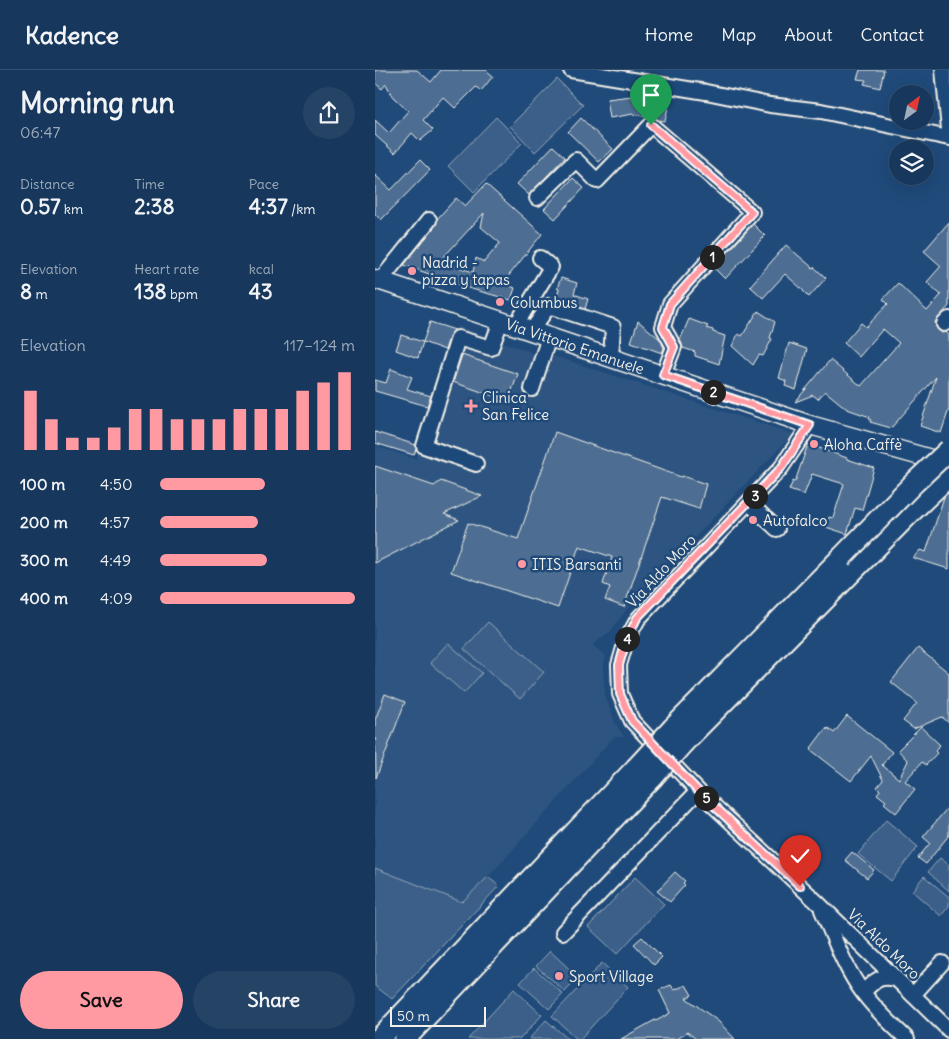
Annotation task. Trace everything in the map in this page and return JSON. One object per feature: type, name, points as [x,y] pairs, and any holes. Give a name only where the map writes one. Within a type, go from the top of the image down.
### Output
[{"type":"highway","points":[[847,565],[914,483],[949,450]]},
{"type":"highway","points":[[405,1039],[678,735],[847,565],[911,512],[949,476]]},
{"type":"highway","points":[[379,1039],[644,773]]},
{"type":"main road","name":"Via Vittorio Emanuele","points":[[377,280],[810,425],[949,464]]},
{"type":"street","points":[[571,70],[706,92],[770,105],[821,111],[949,138]]},
{"type":"street","points":[[943,70],[949,129]]},
{"type":"street","points":[[537,198],[576,160],[597,181],[651,125],[752,212],[670,304],[663,327],[674,347],[663,375]]},
{"type":"street","points":[[377,280],[429,220]]},
{"type":"street","points":[[516,326],[551,267],[540,258]]},
{"type":"street","points":[[475,464],[424,446],[458,338],[491,348],[516,326],[549,306],[613,327],[611,357]]},
{"type":"street","points":[[533,389],[549,337]]},
{"type":"street","name":"Via Aldo Moro","points":[[810,425],[781,468],[637,618],[626,641],[619,665],[620,694],[632,721],[698,791],[818,903],[949,1030]]},
{"type":"street","points":[[749,502],[777,529]]},
{"type":"street","points":[[563,932],[698,791]]},
{"type":"street","name":"Via Aldo Moro","points":[[818,903],[846,964],[863,992],[878,1012],[907,1039]]},
{"type":"street","points":[[913,995],[941,963]]},
{"type":"street","points":[[863,992],[877,979],[886,977],[896,979]]},
{"type":"shaded area","points":[[557,79],[583,105],[535,152],[510,126]]},
{"type":"shaded area","points":[[496,117],[522,143],[474,192],[448,166]]},
{"type":"shaded area","name":"ITIS Barsanti","points":[[458,326],[530,353],[549,359],[551,355],[793,434],[626,610],[611,631],[592,645],[606,656],[603,668],[605,696],[615,722],[624,737],[614,737],[488,877],[462,902],[375,868],[375,446],[416,459]]},
{"type":"shaded area","points":[[488,622],[544,672],[520,699],[464,649]]},
{"type":"shaded area","points":[[448,643],[482,673],[464,693],[430,663]]},
{"type":"shaded area","points":[[886,820],[918,847],[891,881],[858,854]]},
{"type":"shaded area","points":[[940,858],[949,865],[949,891],[928,872]]},
{"type":"shaded area","points":[[375,868],[462,902],[488,877],[499,886],[392,999],[375,986]]},
{"type":"shaded area","points":[[924,876],[949,897],[949,906],[941,916],[912,891]]},
{"type":"shaded area","points":[[635,877],[664,904],[617,954],[588,927]]},
{"type":"shaded area","points":[[550,951],[578,977],[565,992],[536,966]]},
{"type":"shaded area","points":[[602,963],[628,987],[580,1039],[577,1039],[552,1016]]},
{"type":"shaded area","points":[[534,968],[563,994],[549,1009],[520,983]]},
{"type":"shaded area","points":[[514,989],[542,1015],[520,1039],[468,1039]]},
{"type":"shaded area","points":[[546,1020],[568,1039],[529,1039]]},
{"type":"building","points":[[375,70],[417,70],[431,82],[441,70],[486,70],[493,76],[481,91],[476,87],[455,108],[443,97],[423,120],[433,130],[420,141],[412,133],[395,153],[375,135],[375,120],[389,133],[408,111],[393,97],[386,84],[382,89],[375,83]]},
{"type":"building","points":[[860,70],[884,70],[880,88],[864,84],[866,80],[857,79]]},
{"type":"building","points":[[632,96],[669,103],[665,121],[633,114],[610,118],[607,99]]},
{"type":"building","points":[[581,118],[613,149],[599,162],[568,132]]},
{"type":"building","points":[[553,146],[565,157],[529,195],[517,184]]},
{"type":"building","points":[[420,160],[430,170],[381,220],[375,214],[375,175],[391,190]]},
{"type":"building","points":[[573,178],[584,188],[555,219],[544,209]]},
{"type":"building","points":[[486,184],[542,234],[503,283],[515,288],[511,300],[468,288],[404,265],[436,225],[437,219],[456,198],[465,206]],"holes":[[[484,213],[481,227],[500,243],[484,262],[476,258],[473,272],[440,261]]]},
{"type":"building","points":[[949,222],[949,306],[935,322],[938,330],[949,335],[949,409],[941,433],[920,426],[936,377],[891,428],[870,422],[870,417],[847,409],[825,391],[818,399],[813,395],[795,402],[830,360],[861,386],[899,343],[883,329],[859,357],[844,343],[861,323],[866,327],[888,304],[883,299],[898,283],[927,311],[941,295],[927,282],[941,266],[924,251]]},
{"type":"building","points":[[753,224],[765,236],[725,279],[714,268]]},
{"type":"building","points":[[786,245],[826,278],[809,297],[785,274],[763,298],[750,286]]},
{"type":"building","points":[[561,278],[577,283],[574,294],[588,299],[585,309],[556,299],[559,289],[557,288]]},
{"type":"building","points":[[758,311],[775,322],[770,338],[772,339],[763,356],[759,355],[753,365],[732,346],[738,334],[742,336]]},
{"type":"building","points":[[689,319],[708,326],[706,328],[725,336],[719,364],[695,356],[695,352],[683,348],[680,340]]},
{"type":"building","points":[[638,321],[660,339],[664,348],[662,353],[631,342]]},
{"type":"building","points":[[430,322],[455,330],[450,335],[445,350],[423,342]]},
{"type":"building","points":[[401,335],[423,342],[418,358],[396,350]]},
{"type":"building","points":[[789,343],[807,349],[796,390],[785,386],[786,381],[779,378]]},
{"type":"building","points":[[462,355],[518,374],[508,401],[453,382]]},
{"type":"building","points":[[391,369],[412,377],[407,389],[431,396],[427,406],[375,391],[375,380],[386,383]]},
{"type":"building","points":[[375,432],[416,445],[414,455],[375,443]]},
{"type":"building","points":[[555,432],[681,477],[706,484],[699,509],[662,497],[624,607],[605,600],[610,587],[603,584],[612,557],[579,546],[558,608],[451,572],[468,523],[518,539]]},
{"type":"building","points":[[808,444],[874,468],[862,510],[855,508],[847,534],[826,527],[829,517],[833,518],[844,484],[812,474],[804,495],[789,490],[793,481],[795,482]]},
{"type":"building","points":[[375,466],[434,486],[441,481],[482,496],[444,514],[459,520],[375,563]]},
{"type":"building","points":[[949,492],[949,569],[913,558],[920,550],[926,552],[944,497]]},
{"type":"building","points":[[918,648],[949,673],[949,723],[942,717],[914,729],[903,721],[917,703],[891,682]]},
{"type":"building","points":[[385,694],[405,702],[376,778],[375,720]]},
{"type":"building","points":[[847,716],[892,752],[882,765],[899,779],[908,761],[898,750],[921,727],[940,745],[935,751],[937,753],[926,765],[922,762],[905,781],[915,789],[896,813],[877,794],[880,790],[877,787],[883,780],[871,756],[851,781],[811,750],[826,728],[834,733]]},
{"type":"building","points":[[949,806],[949,835],[926,864],[918,858],[930,843],[923,837]]},
{"type":"building","points":[[852,852],[874,870],[867,878],[845,860]]},
{"type":"building","points":[[675,872],[685,881],[683,883],[685,885],[670,902],[657,891]]},
{"type":"building","points":[[642,937],[662,957],[654,965],[634,944]]},
{"type":"building","points":[[671,985],[674,990],[686,985],[692,995],[686,998],[718,1021],[735,1039],[696,1039],[687,1032],[676,1039],[621,1039],[670,1013],[659,990]]},
{"type":"place","name":"Nadrid - pizza y tapas","points":[[412,271]]},
{"type":"place","name":"Columbus","points":[[500,302]]},
{"type":"place","name":"Clinica San Felice","points":[[471,406]]},
{"type":"place","name":"Aloha Caffè","points":[[814,444]]},
{"type":"place","name":"Autofalco","points":[[753,520]]},
{"type":"place","name":"ITIS Barsanti","points":[[522,564]]},
{"type":"place","name":"Sport Village","points":[[559,976]]},
{"type":"route","points":[[651,125],[752,212],[670,304],[663,327],[674,347],[663,375],[810,425],[781,468],[637,618],[626,641],[619,665],[620,694],[632,721],[698,791],[800,886]]}]
